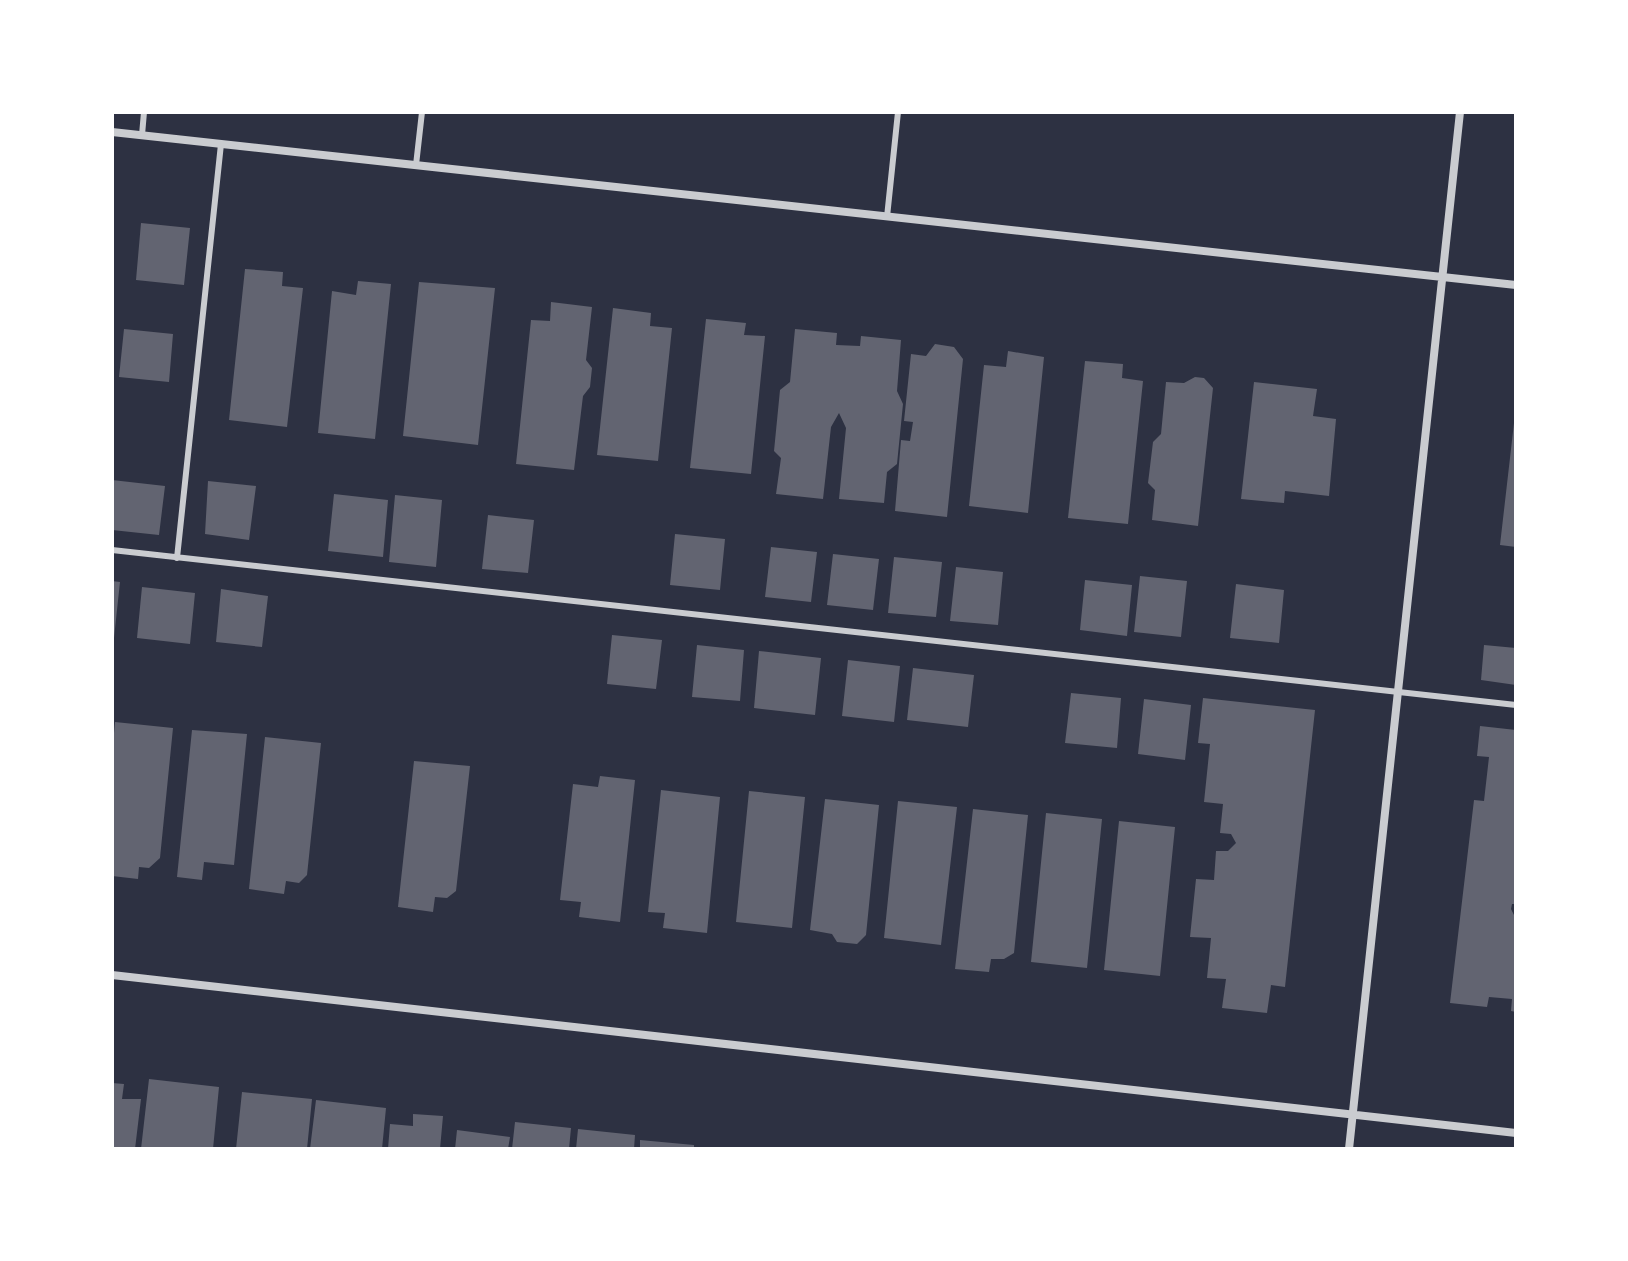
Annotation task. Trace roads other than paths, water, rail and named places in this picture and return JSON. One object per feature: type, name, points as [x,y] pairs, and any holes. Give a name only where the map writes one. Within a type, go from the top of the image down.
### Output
[{"type":"street","points":[[1349,1149],[1460,112]]},
{"type":"street","points":[[112,132],[1516,285]]},
{"type":"street","points":[[112,975],[1516,1133]]},
{"type":"lane","points":[[142,135],[144,112]]},
{"type":"lane","points":[[416,165],[422,112]]},
{"type":"lane","points":[[887,217],[898,112]]},
{"type":"lane","points":[[177,558],[221,144]]},
{"type":"lane","points":[[112,550],[1516,705]]}]
